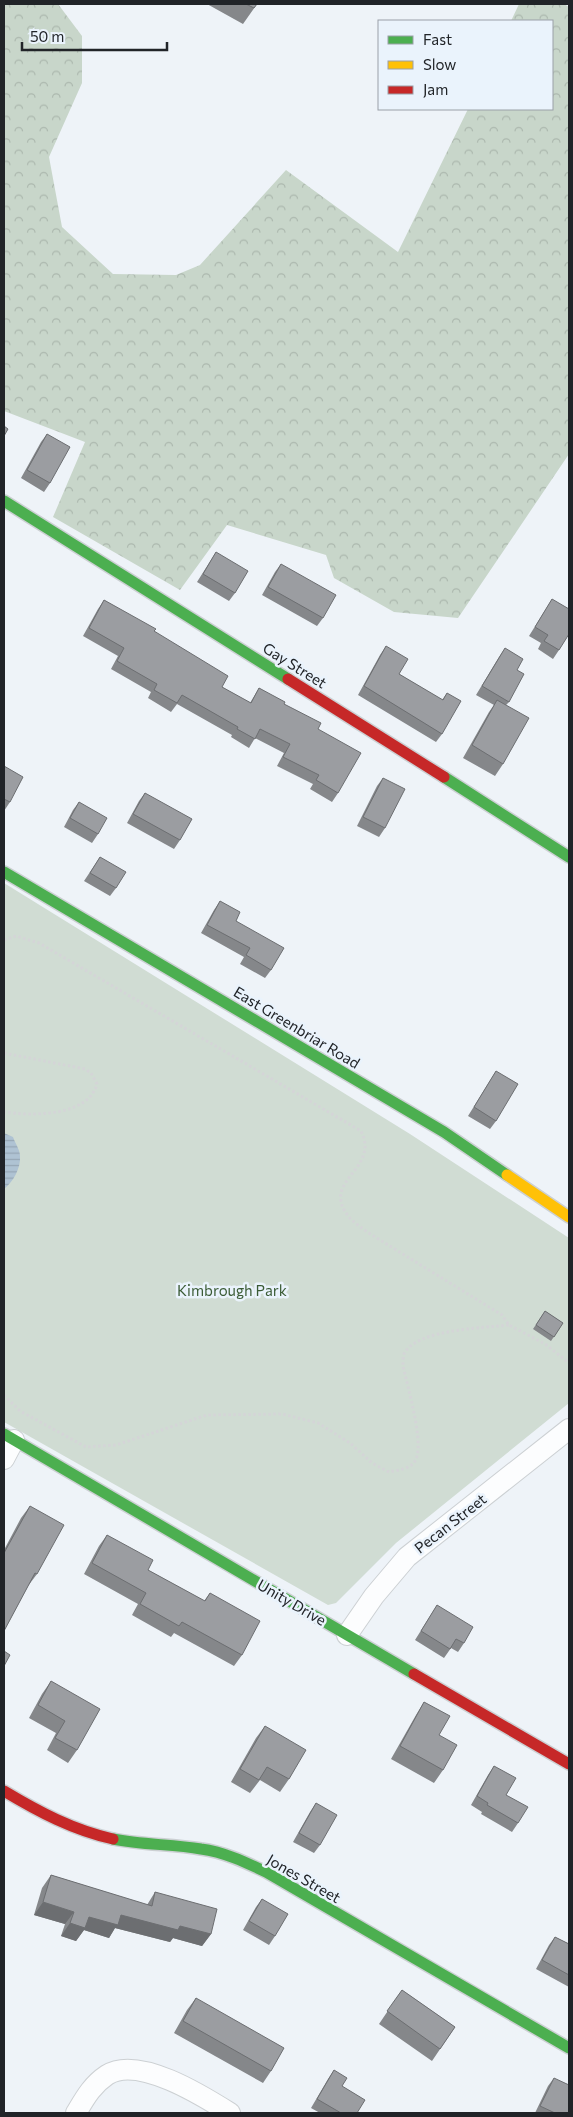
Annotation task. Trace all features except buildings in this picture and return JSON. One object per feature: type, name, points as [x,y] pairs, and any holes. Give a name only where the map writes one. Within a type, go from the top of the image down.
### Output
[{"type":"street","name":"Gay Street","points":[[4,501],[569,857]]},
{"type":"street","name":"East Greenbriar Road","points":[[4,872],[444,1132],[569,1217]]},
{"type":"street","name":"Pecan Street","points":[[347,1634],[374,1596],[406,1557],[569,1428]]},
{"type":"street","name":"Unity Drive","points":[[4,1458],[9,1437],[569,1764]]},
{"type":"street","name":"Jones Street","points":[[4,1791],[48,1818],[82,1831],[123,1841],[212,1850],[238,1858],[569,2048]]},
{"type":"street","points":[[76,2113],[90,2089],[109,2074],[132,2069],[155,2074],[209,2100],[230,2113]]},
{"type":"path","points":[[4,940],[16,936],[39,943],[361,1131],[366,1141],[365,1154],[341,1188],[340,1204],[350,1218],[367,1232],[502,1315],[509,1325],[545,1344],[569,1364]]},
{"type":"path","points":[[4,1054],[85,1069],[91,1073],[97,1084],[95,1094],[84,1103],[66,1110],[26,1115],[4,1112]]},
{"type":"path","points":[[4,1395],[20,1411],[86,1447],[116,1445],[208,1415],[282,1414],[318,1423],[350,1443],[372,1463],[389,1472],[408,1468],[416,1458],[418,1434],[403,1366],[404,1354],[413,1344],[429,1336],[509,1325]]},
{"type":"green space","points":[[4,4],[58,4],[82,36],[82,83],[49,157],[62,227],[113,274],[176,275],[200,265],[286,170],[398,252],[468,110],[553,110],[553,20],[511,20],[519,4],[564,4],[569,7],[569,454],[458,618],[394,612],[334,578],[326,555],[227,525],[180,590],[53,517],[85,442],[4,411]]},
{"type":"green space","name":"Kimbrough Park","points":[[4,883],[410,1134],[569,1238],[569,1403],[396,1543],[336,1603],[328,1605],[4,1422]]},
{"type":"water","points":[[4,1133],[13,1137],[20,1156],[16,1174],[4,1189]]},
{"type":"traffic: fast","points":[[4,501],[288,679]]},
{"type":"traffic: fast","points":[[444,777],[569,857]]},
{"type":"traffic: fast","points":[[4,872],[444,1132],[507,1175]]},
{"type":"traffic: fast","points":[[4,1434],[414,1674]]},
{"type":"traffic: fast","points":[[113,1839],[210,1850],[266,1872],[569,2048]]},
{"type":"traffic: slow","points":[[507,1175],[569,1217]]},
{"type":"traffic: jam","points":[[288,679],[444,777]]},
{"type":"traffic: jam","points":[[414,1674],[569,1764]]},
{"type":"traffic: jam","points":[[4,1791],[57,1820],[84,1831],[113,1839]]}]
